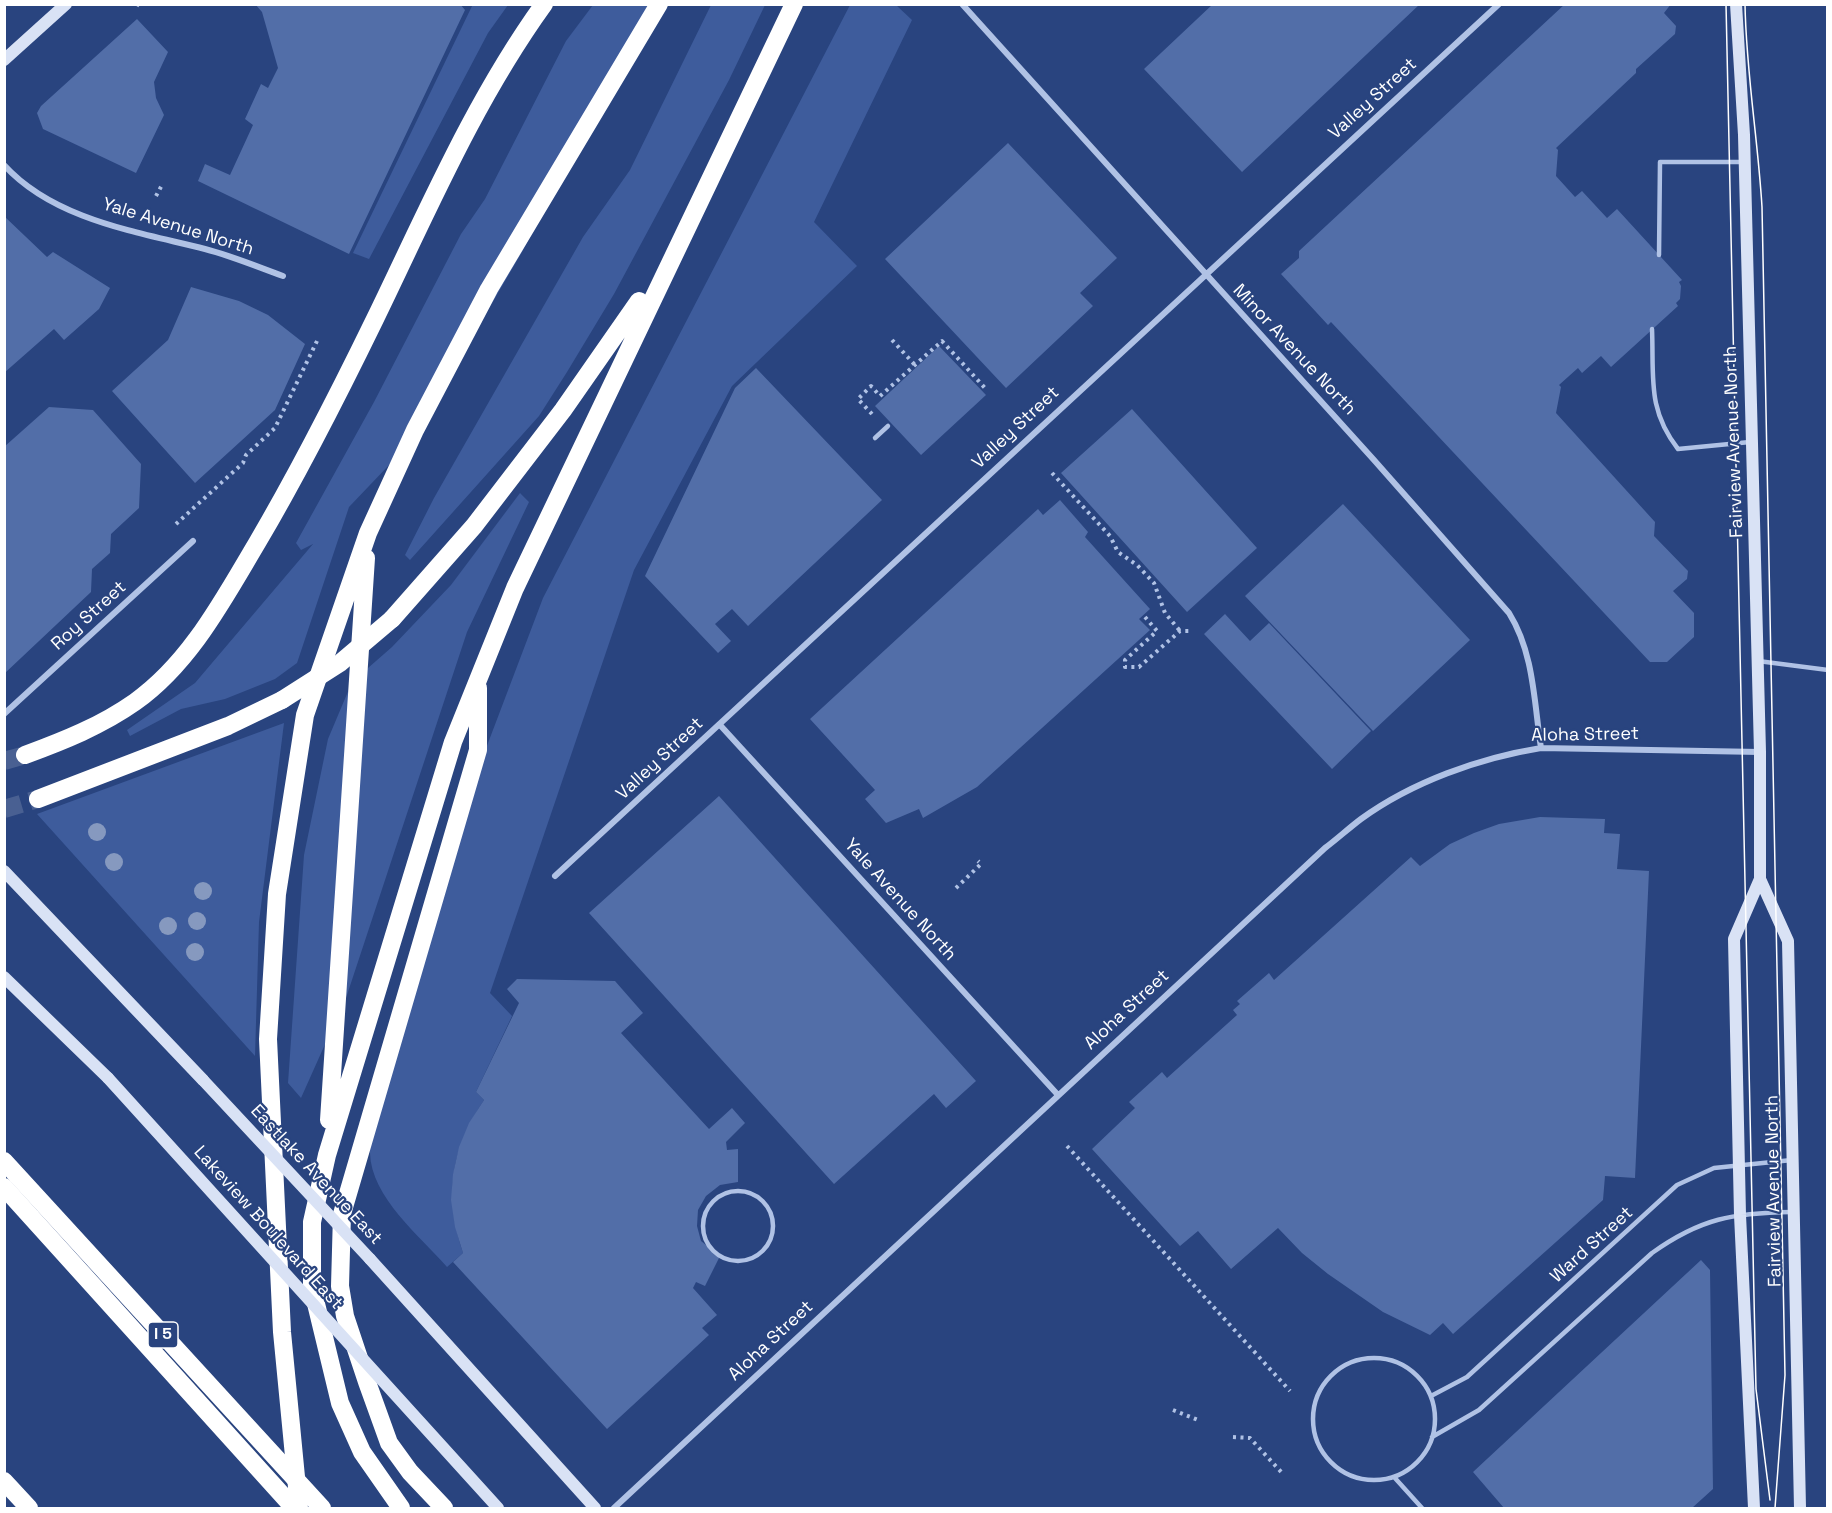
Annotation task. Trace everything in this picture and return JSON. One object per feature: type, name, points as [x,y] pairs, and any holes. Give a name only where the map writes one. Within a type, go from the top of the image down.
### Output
[{"type":"highway","points":[[25,756],[84,732],[135,702],[173,668],[203,629],[250,555],[319,434],[432,196],[510,56],[544,4]]},
{"type":"highway","points":[[299,1509],[282,1332],[268,1039],[277,894],[305,715],[368,533],[415,430],[489,289],[659,4]]},
{"type":"highway","points":[[401,1509],[362,1452],[340,1404],[312,1287],[312,1222],[327,1155],[453,742],[515,588],[794,4]]},
{"type":"highway","points":[[38,800],[228,726],[282,700],[340,663],[392,619],[474,526],[563,410],[631,315],[739,118]]},
{"type":"highway","points":[[327,1155],[368,533]]},
{"type":"highway","points":[[444,1509],[410,1472],[389,1443],[345,1316],[339,1262],[342,1214],[478,750],[478,680]]},
{"type":"highway","name":"I 5","points":[[4,1161],[322,1509]]},
{"type":"highway","points":[[4,1187],[294,1509]]},
{"type":"highway","points":[[4,1481],[29,1509]]},
{"type":"main road","points":[[4,60],[66,4]]},
{"type":"main road","name":"Fairview Avenue North","points":[[1736,4],[1744,162],[1760,752],[1760,879],[1734,939],[1740,1215],[1754,1509]]},
{"type":"main road","name":"Eastlake Avenue East","points":[[4,871],[370,1259],[595,1509]]},
{"type":"main road","name":"Fairview Avenue North","points":[[1760,879],[1788,941],[1800,1509]]},
{"type":"main road","name":"Lakeview Boulevard East","points":[[4,977],[108,1078],[498,1509]]},
{"type":"street","name":"Minor Avenue North","points":[[962,4],[1204,274],[1374,459],[1509,613],[1521,632],[1526,650],[1541,748]]},
{"type":"street","name":"Valley Street","points":[[555,876],[1204,274],[1499,4]]},
{"type":"street","name":"Yale Avenue North","points":[[4,165],[55,202],[147,237],[208,250],[284,276]]},
{"type":"street","name":"Roy Street","points":[[4,714],[193,541]]},
{"type":"street","name":"Yale Avenue North","points":[[720,725],[1058,1095]]},
{"type":"street","name":"Aloha Street","points":[[614,1509],[1325,848],[1361,819],[1411,790],[1484,760],[1541,748],[1760,752]]},
{"type":"lane","points":[[1659,255],[1660,162],[1744,162]]},
{"type":"lane","points":[[1653,329],[1655,404],[1663,429],[1678,449],[1752,442]]},
{"type":"lane","points":[[875,438],[888,426]]},
{"type":"lane","points":[[1758,661],[1827,670]]},
{"type":"lane","name":"Ward Street","points":[[1431,1396],[1467,1377],[1677,1185],[1714,1168],[1792,1160]]},
{"type":"lane","points":[[743,1191],[753,1194],[770,1211],[773,1233],[769,1244],[756,1256],[740,1262],[728,1260],[717,1255],[708,1246],[703,1236],[705,1212],[720,1195],[743,1191]]},
{"type":"lane","points":[[1432,1437],[1479,1410],[1652,1253],[1680,1233],[1721,1217],[1792,1212]]},
{"type":"lane","points":[[1380,1358],[1399,1363],[1415,1373],[1431,1396],[1436,1426],[1432,1437],[1430,1447],[1417,1464],[1394,1477],[1379,1482],[1358,1479],[1339,1471],[1324,1456],[1314,1437],[1312,1416],[1317,1396],[1327,1379],[1342,1367],[1360,1359],[1380,1358]]},
{"type":"lane","points":[[1394,1477],[1422,1509]]},
{"type":"path","points":[[137,4],[143,8]]},
{"type":"path","points":[[156,196],[162,185]]},
{"type":"path","points":[[892,340],[915,365]]},
{"type":"path","points":[[176,524],[243,463],[246,455],[275,428],[317,341]]},
{"type":"path","points":[[878,421],[858,399],[871,386],[880,396],[942,341],[985,388]]},
{"type":"path","points":[[1052,473],[1110,536],[1118,552],[1137,565],[1154,584],[1165,613],[1180,631]]},
{"type":"path","points":[[1145,618],[1157,631],[1125,660],[1125,668],[1139,667],[1180,631],[1191,631]]},
{"type":"path","points":[[956,888],[981,864],[978,861]]},
{"type":"path","points":[[1067,1146],[1290,1391]]},
{"type":"path","points":[[1173,1410],[1198,1420]]},
{"type":"path","points":[[1233,1437],[1250,1438],[1282,1474]]},
{"type":"shaded area","points":[[473,4],[508,5],[488,33],[369,259],[353,253]]},
{"type":"shaded area","points":[[593,5],[650,5],[522,252],[410,443],[349,507],[297,663],[275,679],[225,699],[181,709],[130,736],[127,730],[195,683],[313,544],[301,550],[296,543],[374,402],[461,234],[485,199],[566,41]]},
{"type":"shaded area","points":[[711,5],[765,5],[729,80],[614,294],[539,416],[410,560],[405,555],[434,498],[583,237],[630,170]]},
{"type":"shaded area","points":[[850,5],[896,5],[912,20],[814,222],[857,266],[732,386],[634,570],[490,993],[512,1016],[476,1092],[484,1100],[464,1137],[457,1156],[452,1193],[453,1212],[463,1253],[447,1267],[411,1229],[388,1200],[372,1169],[370,1145],[373,1120],[485,751],[543,598]]},
{"type":"shaded area","points":[[520,493],[529,502],[467,632],[347,995],[301,1098],[288,1083],[304,855],[328,739],[352,682],[392,647],[451,585]]},
{"type":"shaded area","points":[[284,723],[259,922],[255,1056],[37,814]]},
{"type":"building","points":[[255,4],[460,4],[465,10],[349,254],[198,181],[205,164],[230,175],[253,125],[245,119],[261,84],[268,88],[278,68],[262,12]]},
{"type":"building","points":[[1213,4],[1420,4],[1242,172],[1144,69]]},
{"type":"building","points":[[1565,4],[1671,4],[1664,13],[1676,26],[1675,34],[1556,148],[1558,150],[1556,176],[1575,197],[1582,191],[1607,218],[1617,209],[1682,280],[1679,282],[1681,286],[1680,299],[1676,303],[1678,306],[1611,367],[1601,356],[1582,373],[1578,368],[1559,385],[1561,387],[1556,413],[1655,522],[1654,536],[1688,571],[1687,579],[1673,591],[1694,613],[1694,637],[1667,662],[1650,662],[1331,322],[1328,325],[1281,274],[1299,258],[1299,251]]},
{"type":"building","points":[[137,19],[168,52],[154,82],[156,98],[164,115],[136,173],[43,129],[37,113],[41,106]]},
{"type":"building","points":[[1008,143],[1117,258],[1080,293],[1093,306],[1006,388],[885,259]]},
{"type":"building","points":[[4,216],[47,257],[53,252],[110,288],[99,309],[64,340],[54,329],[4,373]]},
{"type":"building","points":[[191,287],[239,301],[268,315],[305,344],[275,410],[195,483],[112,391],[168,340]]},
{"type":"building","points":[[939,346],[986,395],[921,455],[875,406]]},
{"type":"building","points":[[756,368],[882,500],[748,626],[732,609],[715,624],[731,641],[718,653],[645,576],[735,388]]},
{"type":"building","points":[[49,407],[93,410],[141,464],[139,508],[111,534],[110,553],[92,569],[91,592],[4,674],[4,447]]},
{"type":"building","points":[[1132,409],[1257,548],[1187,612],[1061,473]]},
{"type":"building","points":[[1060,500],[1088,532],[1085,537],[1150,609],[1139,619],[1150,630],[977,787],[923,818],[919,809],[886,823],[865,799],[875,790],[810,719],[1038,509],[1043,515]]},
{"type":"building","points":[[1343,504],[1470,640],[1373,731],[1245,596]]},
{"type":"building","points":[[1225,614],[1250,641],[1269,623],[1371,731],[1332,769],[1204,634]]},
{"type":"building","points":[[719,796],[976,1081],[946,1108],[934,1094],[834,1184],[589,913]]},
{"type":"building","points":[[1540,817],[1605,819],[1604,833],[1620,834],[1617,869],[1649,871],[1635,1178],[1605,1176],[1603,1200],[1453,1334],[1443,1323],[1430,1335],[1383,1312],[1328,1274],[1302,1253],[1278,1228],[1231,1269],[1198,1231],[1180,1246],[1092,1149],[1135,1108],[1129,1102],[1162,1072],[1167,1078],[1237,1015],[1233,1010],[1240,1004],[1237,1001],[1269,973],[1274,980],[1411,857],[1420,866],[1450,844],[1474,833],[1499,824]]},
{"type":"building","points":[[517,979],[615,981],[643,1013],[621,1033],[709,1129],[732,1108],[745,1123],[726,1142],[727,1150],[738,1149],[738,1182],[720,1185],[706,1196],[698,1210],[697,1226],[701,1241],[720,1256],[705,1286],[696,1282],[693,1288],[717,1315],[702,1328],[709,1335],[607,1429],[453,1262],[463,1253],[455,1227],[451,1200],[453,1174],[459,1147],[469,1123],[484,1100],[476,1092],[519,1003],[507,989]]},
{"type":"building","points":[[1701,1260],[1710,1270],[1713,1489],[1692,1508],[1504,1508],[1473,1472]]},
{"type":"tunnel","points":[[4,761],[25,755]]},
{"type":"tunnel","points":[[4,809],[38,799]]},
{"type":"tram line","points":[[1726,4],[1756,1389],[1770,1500]]},
{"type":"tram line","points":[[1745,4],[1762,207],[1785,1375],[1775,1508]]}]
